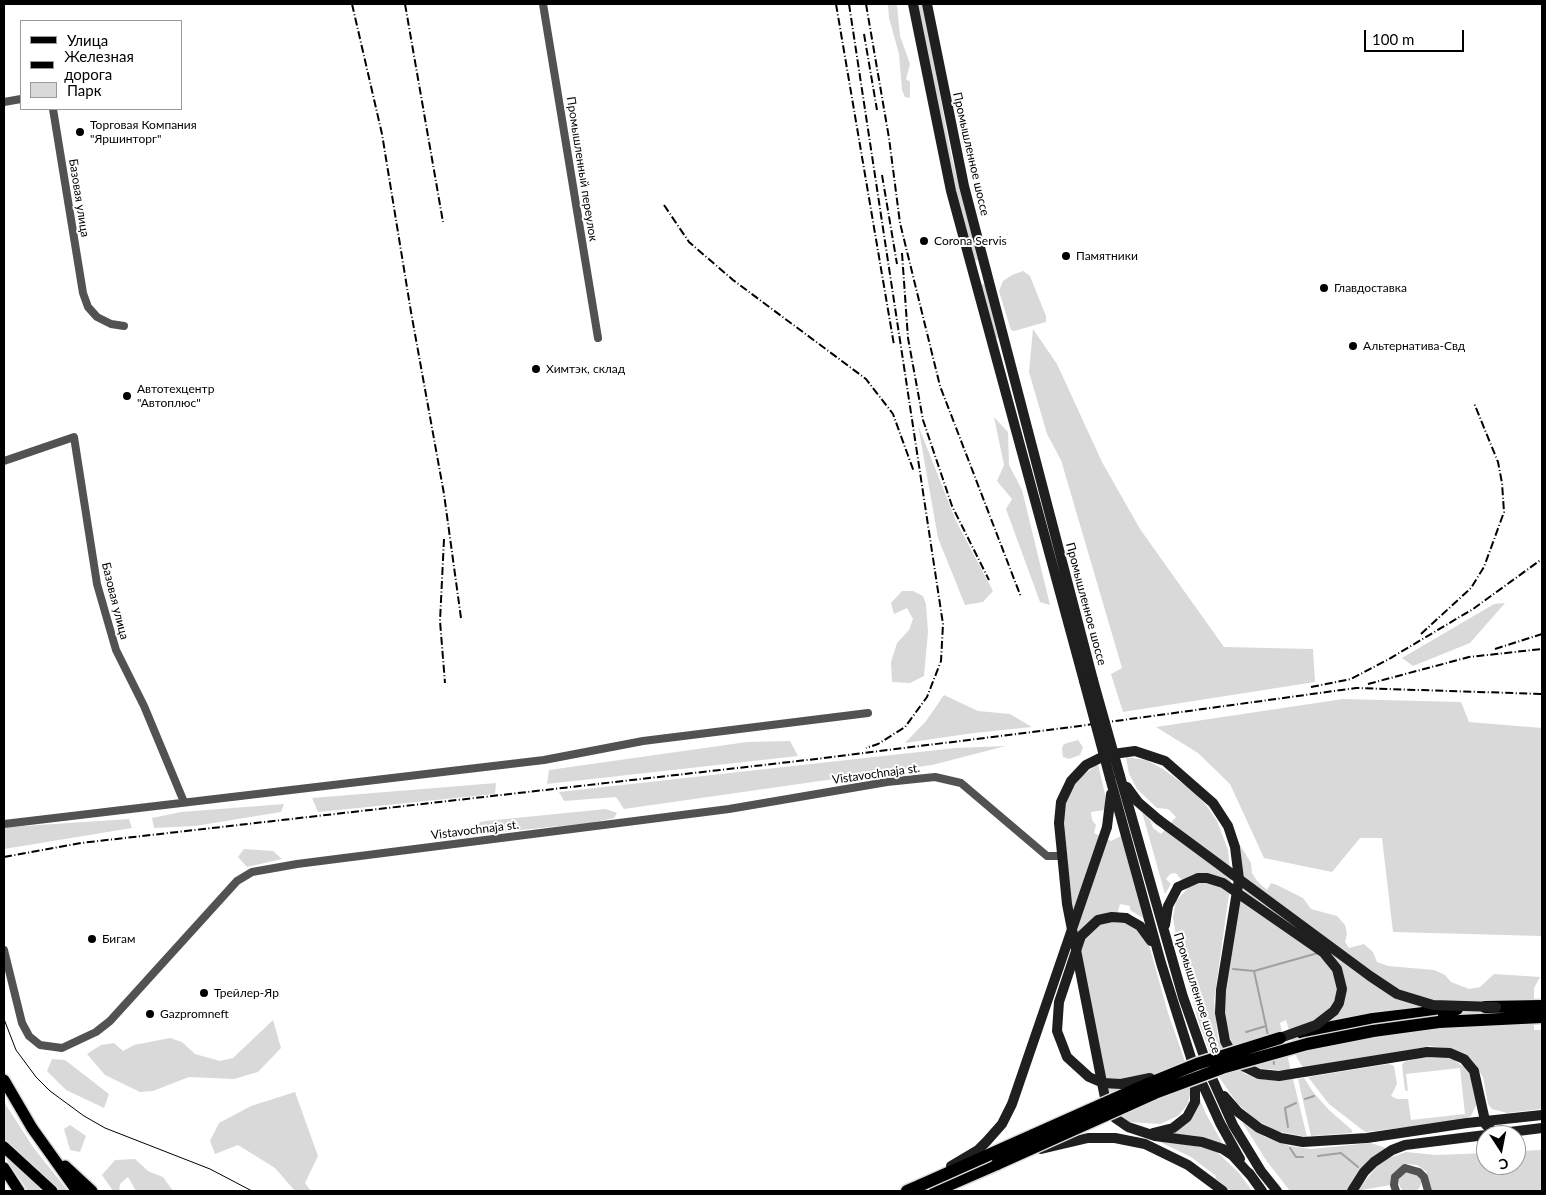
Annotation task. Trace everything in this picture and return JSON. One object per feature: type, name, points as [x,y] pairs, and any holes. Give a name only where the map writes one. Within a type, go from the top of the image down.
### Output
[{"type":"highway","points":[[906,1191],[1194,1063],[1280,1038],[1381,1018],[1437,1011],[1542,1006]]},
{"type":"highway","points":[[935,1191],[1170,1087],[1274,1052],[1407,1026],[1469,1019],[1542,1017]]},
{"type":"main road","name":"Промышленное шоссе","points":[[913,4],[951,191],[1115,777],[1161,963],[1194,1063],[1220,1123],[1262,1191]]},
{"type":"main road","name":"Промышленное шоссе","points":[[927,4],[952,138],[1088,681]]},
{"type":"main road","points":[[975,280],[988,277]]},
{"type":"main road","points":[[1252,1177],[1232,1155],[1213,1144],[1144,1132],[1121,1123],[1110,1111],[1106,1103],[1067,904],[1059,823],[1061,802],[1071,781],[1086,766],[1106,755],[1126,751],[1145,753],[1165,761],[1213,803],[1228,826],[1235,847],[1239,879],[1221,990],[1220,1013],[1225,1041],[1237,1063],[1258,1074],[1279,1076],[1442,1051],[1458,1055],[1470,1064],[1478,1079],[1485,1121],[1488,1125]]},
{"type":"main road","name":"Промышленное шоссе","points":[[1115,777],[1183,997],[1211,1076],[1234,1125],[1261,1171],[1276,1191]]},
{"type":"main road","points":[[1115,777],[1138,802],[1159,820],[1397,994],[1433,1005],[1496,1007]]},
{"type":"main road","points":[[921,1185],[978,1150],[996,1132],[1008,1114],[1023,1076],[1107,828],[1115,777]]},
{"type":"main road","points":[[1166,938],[1168,906],[1178,887],[1198,878],[1207,878],[1223,883],[1324,953],[1337,969],[1342,989],[1339,1003],[1334,1011],[1316,1025],[1280,1038]]},
{"type":"main road","points":[[1144,1132],[1164,1131],[1173,1128],[1187,1117],[1196,1093],[1194,1063],[1130,1083],[1103,1083],[1085,1074],[1072,1064],[1064,1051],[1057,1032],[1057,1010],[1076,944],[1086,929],[1098,920],[1112,916],[1126,918],[1146,932],[1161,963]]},
{"type":"main road","points":[[1211,1076],[1229,1102],[1248,1121],[1269,1133],[1292,1141],[1324,1142],[1542,1115]]},
{"type":"main road","points":[[4,1080],[48,1150],[77,1191]]},
{"type":"main road","points":[[1482,1104],[1490,1114],[1503,1119]]},
{"type":"main road","points":[[1467,1123],[1479,1116],[1482,1104]]},
{"type":"main road","points":[[1469,1136],[1482,1130],[1485,1121]]},
{"type":"main road","points":[[1526,1130],[1542,1128]]},
{"type":"main road","points":[[1352,1191],[1364,1172],[1392,1150],[1416,1142],[1476,1135]]},
{"type":"main road","points":[[997,1164],[1076,1140],[1115,1138],[1159,1149],[1188,1165],[1224,1191]]},
{"type":"main road","points":[[4,1147],[52,1191]]},
{"type":"main road","points":[[48,1150],[84,1191]]},
{"type":"main road","points":[[48,1150],[92,1191]]},
{"type":"main road","points":[[4,1168],[19,1191]]},
{"type":"street","name":"Промышленный переулок","points":[[543,4],[598,338]]},
{"type":"street","points":[[4,102],[20,99]]},
{"type":"street","name":"Базовая улица","points":[[53,110],[83,293],[88,307],[97,317],[111,324],[124,326]]},
{"type":"street","name":"Базовая улица","points":[[4,461],[74,437],[97,584],[116,650],[144,706],[184,802]]},
{"type":"street","points":[[4,824],[544,760],[643,741],[868,713]]},
{"type":"street","name":"Vistavochnaja st.","points":[[4,950],[22,1022],[29,1036],[40,1045],[62,1048],[79,1042],[110,1021],[237,881],[252,872],[297,864],[729,809],[887,782],[935,777],[961,784],[1047,856],[1061,856]]},
{"type":"street","points":[[1396,1191],[1394,1185],[1395,1177],[1405,1168],[1413,1168],[1424,1177],[1428,1191]]},
{"type":"green space","points":[[888,4],[897,4],[900,36],[910,64],[906,79],[910,82],[910,98],[905,97],[902,90],[899,54],[889,18]]},
{"type":"green space","points":[[917,4],[923,4],[951,154],[978,260],[973,261],[955,194]]},
{"type":"green space","points":[[1023,271],[1030,276],[1046,316],[1046,322],[1014,331],[1011,330],[999,291],[1003,281]]},
{"type":"green space","points":[[985,284],[998,338],[996,338],[980,285]]},
{"type":"green space","points":[[1033,329],[1057,364],[1102,462],[1140,529],[1224,647],[1313,649],[1315,682],[1123,712],[1111,674],[1122,668],[1061,460],[1047,434],[1029,372]]},
{"type":"green space","points":[[994,417],[1008,432],[1009,465],[1022,490],[1050,605],[1040,602],[1006,509],[1012,499],[997,481],[1004,465]]},
{"type":"green space","points":[[918,425],[956,521],[993,591],[983,602],[965,605],[938,538]]},
{"type":"green space","points":[[902,591],[913,591],[923,596],[926,604],[928,632],[924,676],[910,683],[892,682],[891,662],[897,643],[909,630],[913,619],[907,608],[894,614],[891,603]]},
{"type":"green space","points":[[1505,603],[1470,643],[1413,666],[1402,658],[1494,604]]},
{"type":"green space","points":[[944,695],[978,711],[1010,714],[1032,727],[905,743],[926,721]]},
{"type":"green space","points":[[1343,699],[1461,702],[1469,722],[1542,728],[1542,936],[1393,932],[1382,838],[1360,838],[1332,872],[1264,858],[1230,784],[1198,753],[1156,727]]},
{"type":"green space","points":[[1078,740],[1083,747],[1080,755],[1069,759],[1063,757],[1062,748],[1064,744]]},
{"type":"green space","points":[[790,741],[798,756],[547,784],[549,770],[747,742]]},
{"type":"green space","points":[[1006,746],[932,765],[624,809],[616,797],[564,801],[559,792],[955,748]]},
{"type":"green space","points":[[1126,757],[1146,760],[1163,769],[1193,791],[1217,821],[1228,850],[1231,880],[1214,1001],[1218,1039],[1231,1060],[1245,1074],[1266,1080],[1293,1079],[1307,1137],[1276,1131],[1255,1119],[1237,1103],[1219,1077],[1199,1023],[1177,941],[1173,917],[1176,901],[1188,888],[1176,873],[1170,874],[1166,879],[1171,884],[1165,894],[1142,812],[1150,820],[1153,828],[1161,834],[1176,817],[1168,809],[1157,808],[1137,789],[1129,774]]},
{"type":"green space","points":[[1098,764],[1105,794],[1105,810],[1091,812],[1092,820],[1096,825],[1094,833],[1111,841],[1121,836],[1143,918],[1130,910],[1130,906],[1120,904],[1118,911],[1119,923],[1132,923],[1147,938],[1168,1013],[1189,1073],[1191,1089],[1188,1104],[1178,1116],[1160,1124],[1129,1122],[1118,1113],[1113,1104],[1108,1090],[1072,911],[1063,809],[1076,780]]},
{"type":"green space","points":[[496,783],[495,794],[318,812],[312,798]]},
{"type":"green space","points":[[284,804],[281,812],[195,826],[154,828],[152,818],[181,812]]},
{"type":"green space","points":[[606,809],[617,813],[614,818],[590,823],[481,834],[477,829],[480,822],[485,821]]},
{"type":"green space","points":[[129,819],[132,828],[4,849],[4,829],[9,827]]},
{"type":"green space","points":[[1240,845],[1251,863],[1252,873],[1257,881],[1267,890],[1271,883],[1277,885],[1303,898],[1311,909],[1337,916],[1345,925],[1347,934],[1345,942],[1349,948],[1364,944],[1373,952],[1377,962],[1388,966],[1434,970],[1445,975],[1451,982],[1469,989],[1480,987],[1494,974],[1540,977],[1534,988],[1534,1030],[1542,1030],[1542,1109],[1507,1113],[1492,1109],[1488,1104],[1483,1077],[1473,1062],[1466,1054],[1452,1049],[1430,1046],[1304,1069],[1297,1058],[1286,1020],[1280,1023],[1291,1071],[1254,1068],[1233,1046],[1226,1027],[1225,995],[1242,866]]},
{"type":"green space","points":[[244,849],[273,851],[282,859],[247,867],[238,857]]},
{"type":"green space","points":[[273,1020],[281,1048],[258,1072],[234,1079],[189,1077],[153,1091],[140,1092],[105,1075],[87,1054],[101,1045],[114,1043],[123,1051],[134,1045],[170,1038],[182,1042],[195,1054],[220,1061],[233,1058]]},
{"type":"green space","points":[[1444,1057],[1453,1059],[1465,1068],[1470,1075],[1478,1101],[1471,1116],[1460,1121],[1365,1132],[1329,1104],[1308,1077],[1389,1064],[1394,1066],[1397,1084],[1391,1096],[1397,1099],[1408,1099],[1411,1120],[1465,1114],[1460,1068],[1406,1074],[1408,1091],[1405,1090],[1402,1065],[1404,1062],[1419,1058]]},
{"type":"green space","points":[[52,1059],[65,1060],[109,1094],[104,1108],[66,1090],[47,1071]]},
{"type":"green space","points":[[1304,1078],[1313,1092],[1329,1110],[1352,1130],[1352,1133],[1311,1136],[1298,1079]]},
{"type":"green space","points":[[295,1092],[318,1156],[305,1183],[311,1191],[295,1191],[275,1168],[238,1145],[215,1154],[210,1141],[219,1123],[251,1106]]},
{"type":"green space","points":[[1200,1099],[1223,1144],[1195,1136],[1164,1134]]},
{"type":"green space","points":[[4,1102],[33,1147],[68,1191],[59,1191],[4,1140]]},
{"type":"green space","points":[[1242,1122],[1265,1137],[1290,1146],[1311,1149],[1371,1143],[1386,1148],[1359,1170],[1346,1191],[1290,1191],[1266,1160]]},
{"type":"green space","points":[[70,1125],[86,1136],[80,1152],[70,1150],[64,1129]]},
{"type":"green space","points":[[1154,1139],[1217,1152],[1239,1173],[1252,1191],[1231,1191],[1215,1178],[1216,1176],[1191,1157]]},
{"type":"green space","points":[[1542,1150],[1542,1191],[1432,1191],[1426,1171],[1417,1165],[1407,1164],[1394,1172],[1390,1185],[1357,1191],[1378,1165],[1389,1158],[1406,1152],[1436,1155],[1476,1153],[1476,1175],[1526,1175],[1526,1151]]},
{"type":"green space","points":[[4,1153],[43,1191],[28,1191],[4,1156]]},
{"type":"green space","points":[[135,1159],[148,1171],[163,1177],[173,1191],[136,1191],[128,1177],[120,1184],[119,1191],[113,1191],[102,1175],[115,1160]]},
{"type":"green space","points":[[1410,1171],[1418,1174],[1421,1182],[1418,1190],[1410,1193],[1402,1190],[1399,1182],[1402,1174]]},
{"type":"waterway","points":[[1233,969],[1254,971],[1318,953]]},
{"type":"waterway","points":[[1246,1032],[1266,1026],[1254,971]]},
{"type":"waterway","points":[[1266,1026],[1268,1036]]},
{"type":"waterway","points":[[1273,1057],[1274,1064]]},
{"type":"waterway","points":[[1305,1099],[1314,1096]]},
{"type":"waterway","points":[[1288,1127],[1285,1108],[1296,1103]]},
{"type":"waterway","points":[[1290,1148],[1296,1157],[1303,1157]]},
{"type":"waterway","points":[[1318,1156],[1341,1153],[1358,1167]]},
{"type":"tram line","points":[[4,1019],[16,1050],[36,1077],[50,1091],[84,1116],[105,1128],[210,1169],[252,1191]]},
{"type":"railway","points":[[352,4],[382,134],[411,312],[444,494],[461,618]]},
{"type":"railway","points":[[405,4],[443,222]]},
{"type":"railway","points":[[836,4],[894,345]]},
{"type":"railway","points":[[849,4],[943,624],[941,661],[927,697],[905,727],[878,744],[866,748]]},
{"type":"railway","points":[[866,4],[889,138],[900,223],[940,386],[1021,597]]},
{"type":"railway","points":[[864,34],[877,110]]},
{"type":"railway","points":[[882,175],[897,264]]},
{"type":"railway","points":[[664,205],[689,242],[733,280],[866,379],[893,414],[914,472]]},
{"type":"railway","points":[[902,253],[908,338],[923,420],[952,506],[989,580]]},
{"type":"railway","points":[[1421,634],[1471,588],[1484,567],[1504,512],[1498,462],[1474,403]]},
{"type":"railway","points":[[444,539],[440,621],[445,683]]},
{"type":"railway","points":[[1311,687],[1351,679],[1389,659],[1473,609],[1542,559]]},
{"type":"railway","points":[[1495,649],[1542,634]]},
{"type":"railway","points":[[1368,684],[1469,657],[1542,649]]},
{"type":"railway","points":[[4,857],[81,843],[816,759],[1072,727],[1356,688],[1542,694]]},
{"type":"place","name":"Торговая Компания \"Яршинторг\"","points":[[80,132]]},
{"type":"place","name":"Corona Servis","points":[[924,241]]},
{"type":"place","name":"Памятники","points":[[1066,256]]},
{"type":"place","name":"Главдоставка","points":[[1324,288]]},
{"type":"place","name":"Альтернатива-Свд","points":[[1353,346]]},
{"type":"place","name":"Химтэк, склад","points":[[536,369]]},
{"type":"place","name":"Автотехцентр \"Автоплюс\"","points":[[127,396]]},
{"type":"place","name":"Бигам","points":[[92,939]]},
{"type":"place","name":"Трейлер-Яр","points":[[204,993]]},
{"type":"place","name":"Gazpromneft","points":[[150,1014]]}]
